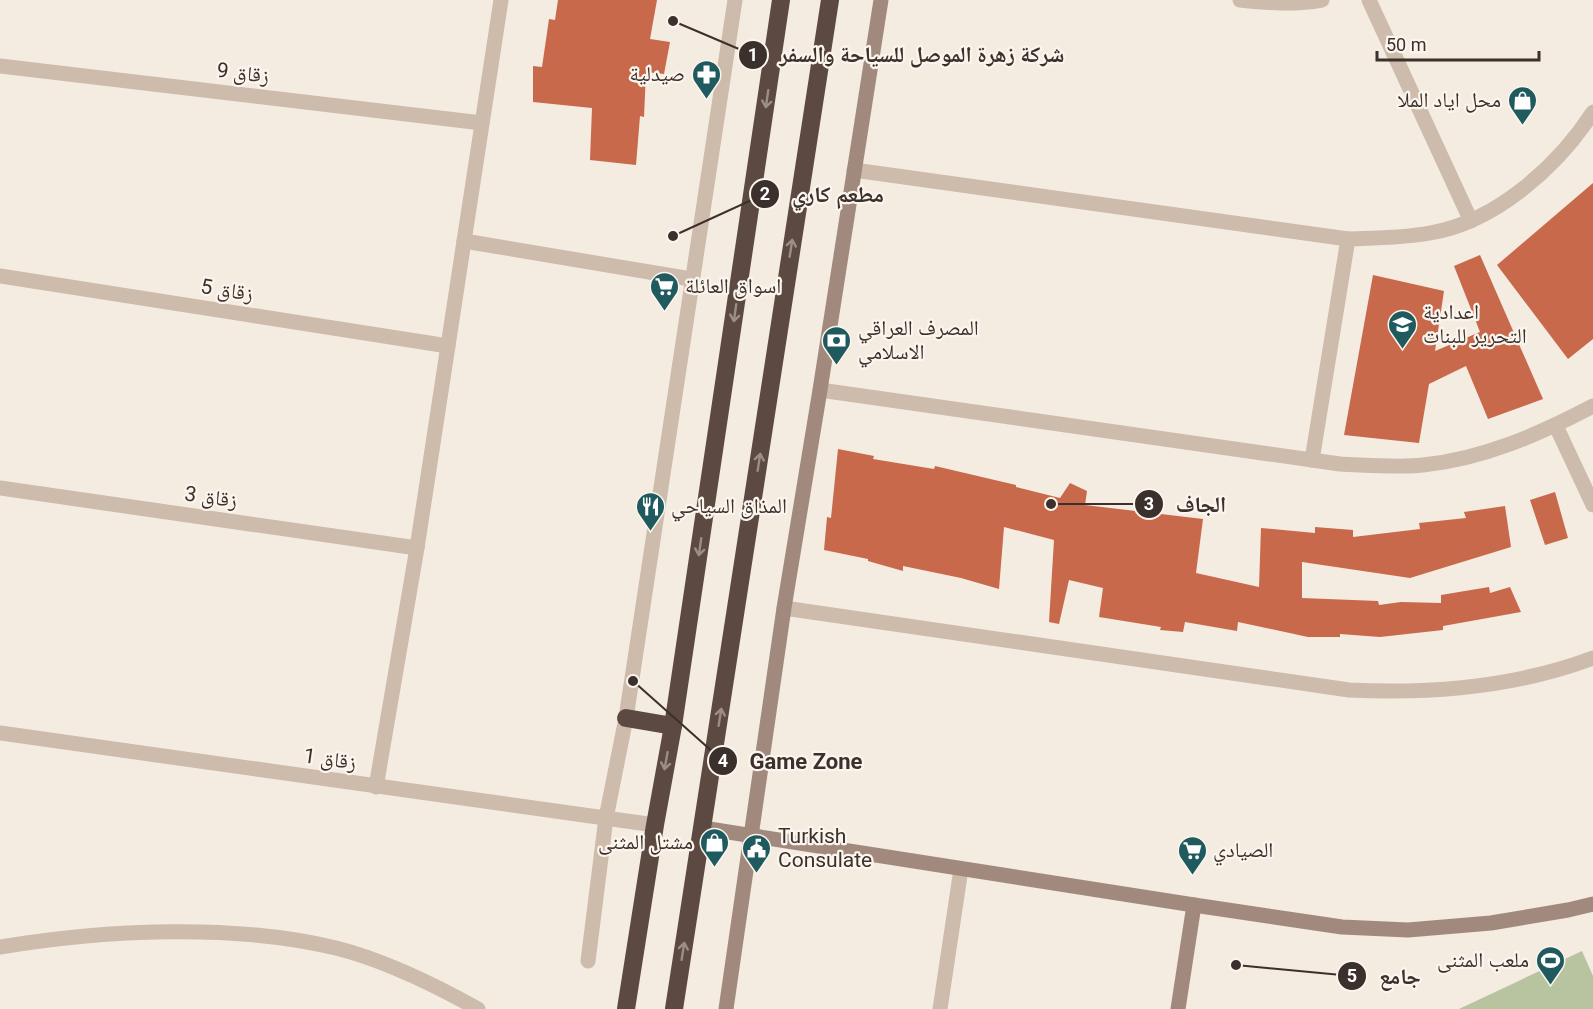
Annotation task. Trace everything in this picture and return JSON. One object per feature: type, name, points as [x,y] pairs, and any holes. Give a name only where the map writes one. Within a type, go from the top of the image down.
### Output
[{"type":"highway","points":[[626,1009],[673,726],[781,0]]},
{"type":"highway","points":[[674,1009],[830,0]]},
{"type":"highway","points":[[626,718],[673,726]]},
{"type":"street","points":[[376,787],[417,548],[501,0]]},
{"type":"street","points":[[588,961],[606,818],[626,718],[735,0]]},
{"type":"street","points":[[726,1009],[784,608],[881,0]]},
{"type":"street","points":[[1240,0],[1304,3],[1322,0]]},
{"type":"street","points":[[1370,0],[1471,220]]},
{"type":"street","name":"زقاق 9","points":[[0,66],[482,123]]},
{"type":"street","points":[[854,170],[1348,239],[1432,233],[1471,220],[1502,205],[1538,176],[1566,147],[1593,112]]},
{"type":"street","points":[[1312,460],[1348,239]]},
{"type":"street","points":[[464,241],[691,279]]},
{"type":"street","name":"زقاق 5","points":[[0,276],[448,346]]},
{"type":"street","points":[[820,390],[1340,464],[1384,466],[1424,465],[1471,456],[1519,441],[1556,426],[1593,406]]},
{"type":"street","points":[[1556,426],[1593,504]]},
{"type":"street","name":"زقاق 3","points":[[0,488],[417,548]]},
{"type":"street","points":[[784,608],[1349,690],[1395,692],[1435,690],[1510,680],[1593,658]]},
{"type":"street","name":"زقاق 1","points":[[0,733],[655,825]]},
{"type":"street","points":[[703,828],[1342,927],[1408,930],[1491,923],[1593,904]]},
{"type":"street","points":[[940,1009],[961,868]]},
{"type":"street","points":[[1178,1009],[1194,905]]},
{"type":"street","points":[[0,947],[75,937],[133,933],[227,933],[299,940],[338,948],[374,961],[428,982],[478,1009]]},
{"type":"green space","name":"ملعب المثنى","points":[[1582,951],[1593,976],[1593,1009],[1459,1009]]},
{"type":"building","points":[[558,0],[657,0],[650,39],[670,42],[664,74],[646,72],[644,117],[640,116],[636,165],[590,160],[592,108],[533,102],[533,66],[542,67],[549,19],[555,20]]},
{"type":"building","points":[[1593,183],[1593,339],[1568,359],[1497,265]]},
{"type":"building","points":[[1480,255],[1543,399],[1488,419],[1466,366],[1429,384],[1419,443],[1344,435],[1373,275],[1444,291],[1435,351],[1480,332],[1454,266]]},
{"type":"building","points":[[838,449],[874,456],[873,459],[934,469],[935,466],[1060,498],[1070,483],[1087,491],[1085,505],[1203,519],[1196,573],[1259,587],[1261,528],[1315,533],[1315,527],[1353,530],[1353,537],[1420,529],[1419,523],[1466,518],[1464,512],[1505,506],[1511,547],[1410,578],[1302,562],[1302,598],[1378,601],[1379,605],[1401,602],[1441,603],[1441,595],[1489,587],[1490,593],[1510,587],[1521,612],[1443,626],[1443,630],[1380,637],[1340,634],[1340,637],[1308,637],[1238,622],[1237,631],[1185,622],[1183,632],[1160,630],[1161,627],[1099,617],[1103,588],[1069,580],[1059,624],[1049,622],[1054,540],[1004,527],[999,589],[961,578],[903,566],[903,571],[868,561],[868,559],[824,550],[827,517],[831,518]]},
{"type":"building","points":[[1555,492],[1568,538],[1545,545],[1530,500]]},
{"type":"place","name":"شركة زهرة الموصل للسياحة والسفر","points":[[673,21]]},
{"type":"place","name":"صيدلية","points":[[706,100]]},
{"type":"place","name":"محل اياد الملا","points":[[1522,126]]},
{"type":"place","name":"مطعم كاري","points":[[673,236]]},
{"type":"place","name":"اسواق العائلة","points":[[664,312]]},
{"type":"place","name":"اعدادية التحرير للبنات","points":[[1402,350]]},
{"type":"place","name":"المصرف العراقي الاسلامي","points":[[837,366]]},
{"type":"place","name":"الجاف","points":[[1051,504]]},
{"type":"place","name":"المذاق السياحي","points":[[650,532]]},
{"type":"place","name":"Game Zone","points":[[633,681]]},
{"type":"place","name":"مشتل المثنى","points":[[714,868]]},
{"type":"place","name":"Turkish Consulate","points":[[757,874]]},
{"type":"place","name":"الصيادي","points":[[1192,876]]},
{"type":"place","name":"جامع","points":[[1236,965]]},
{"type":"place","name":"ملعب المثنى","points":[[1550,986]]}]
